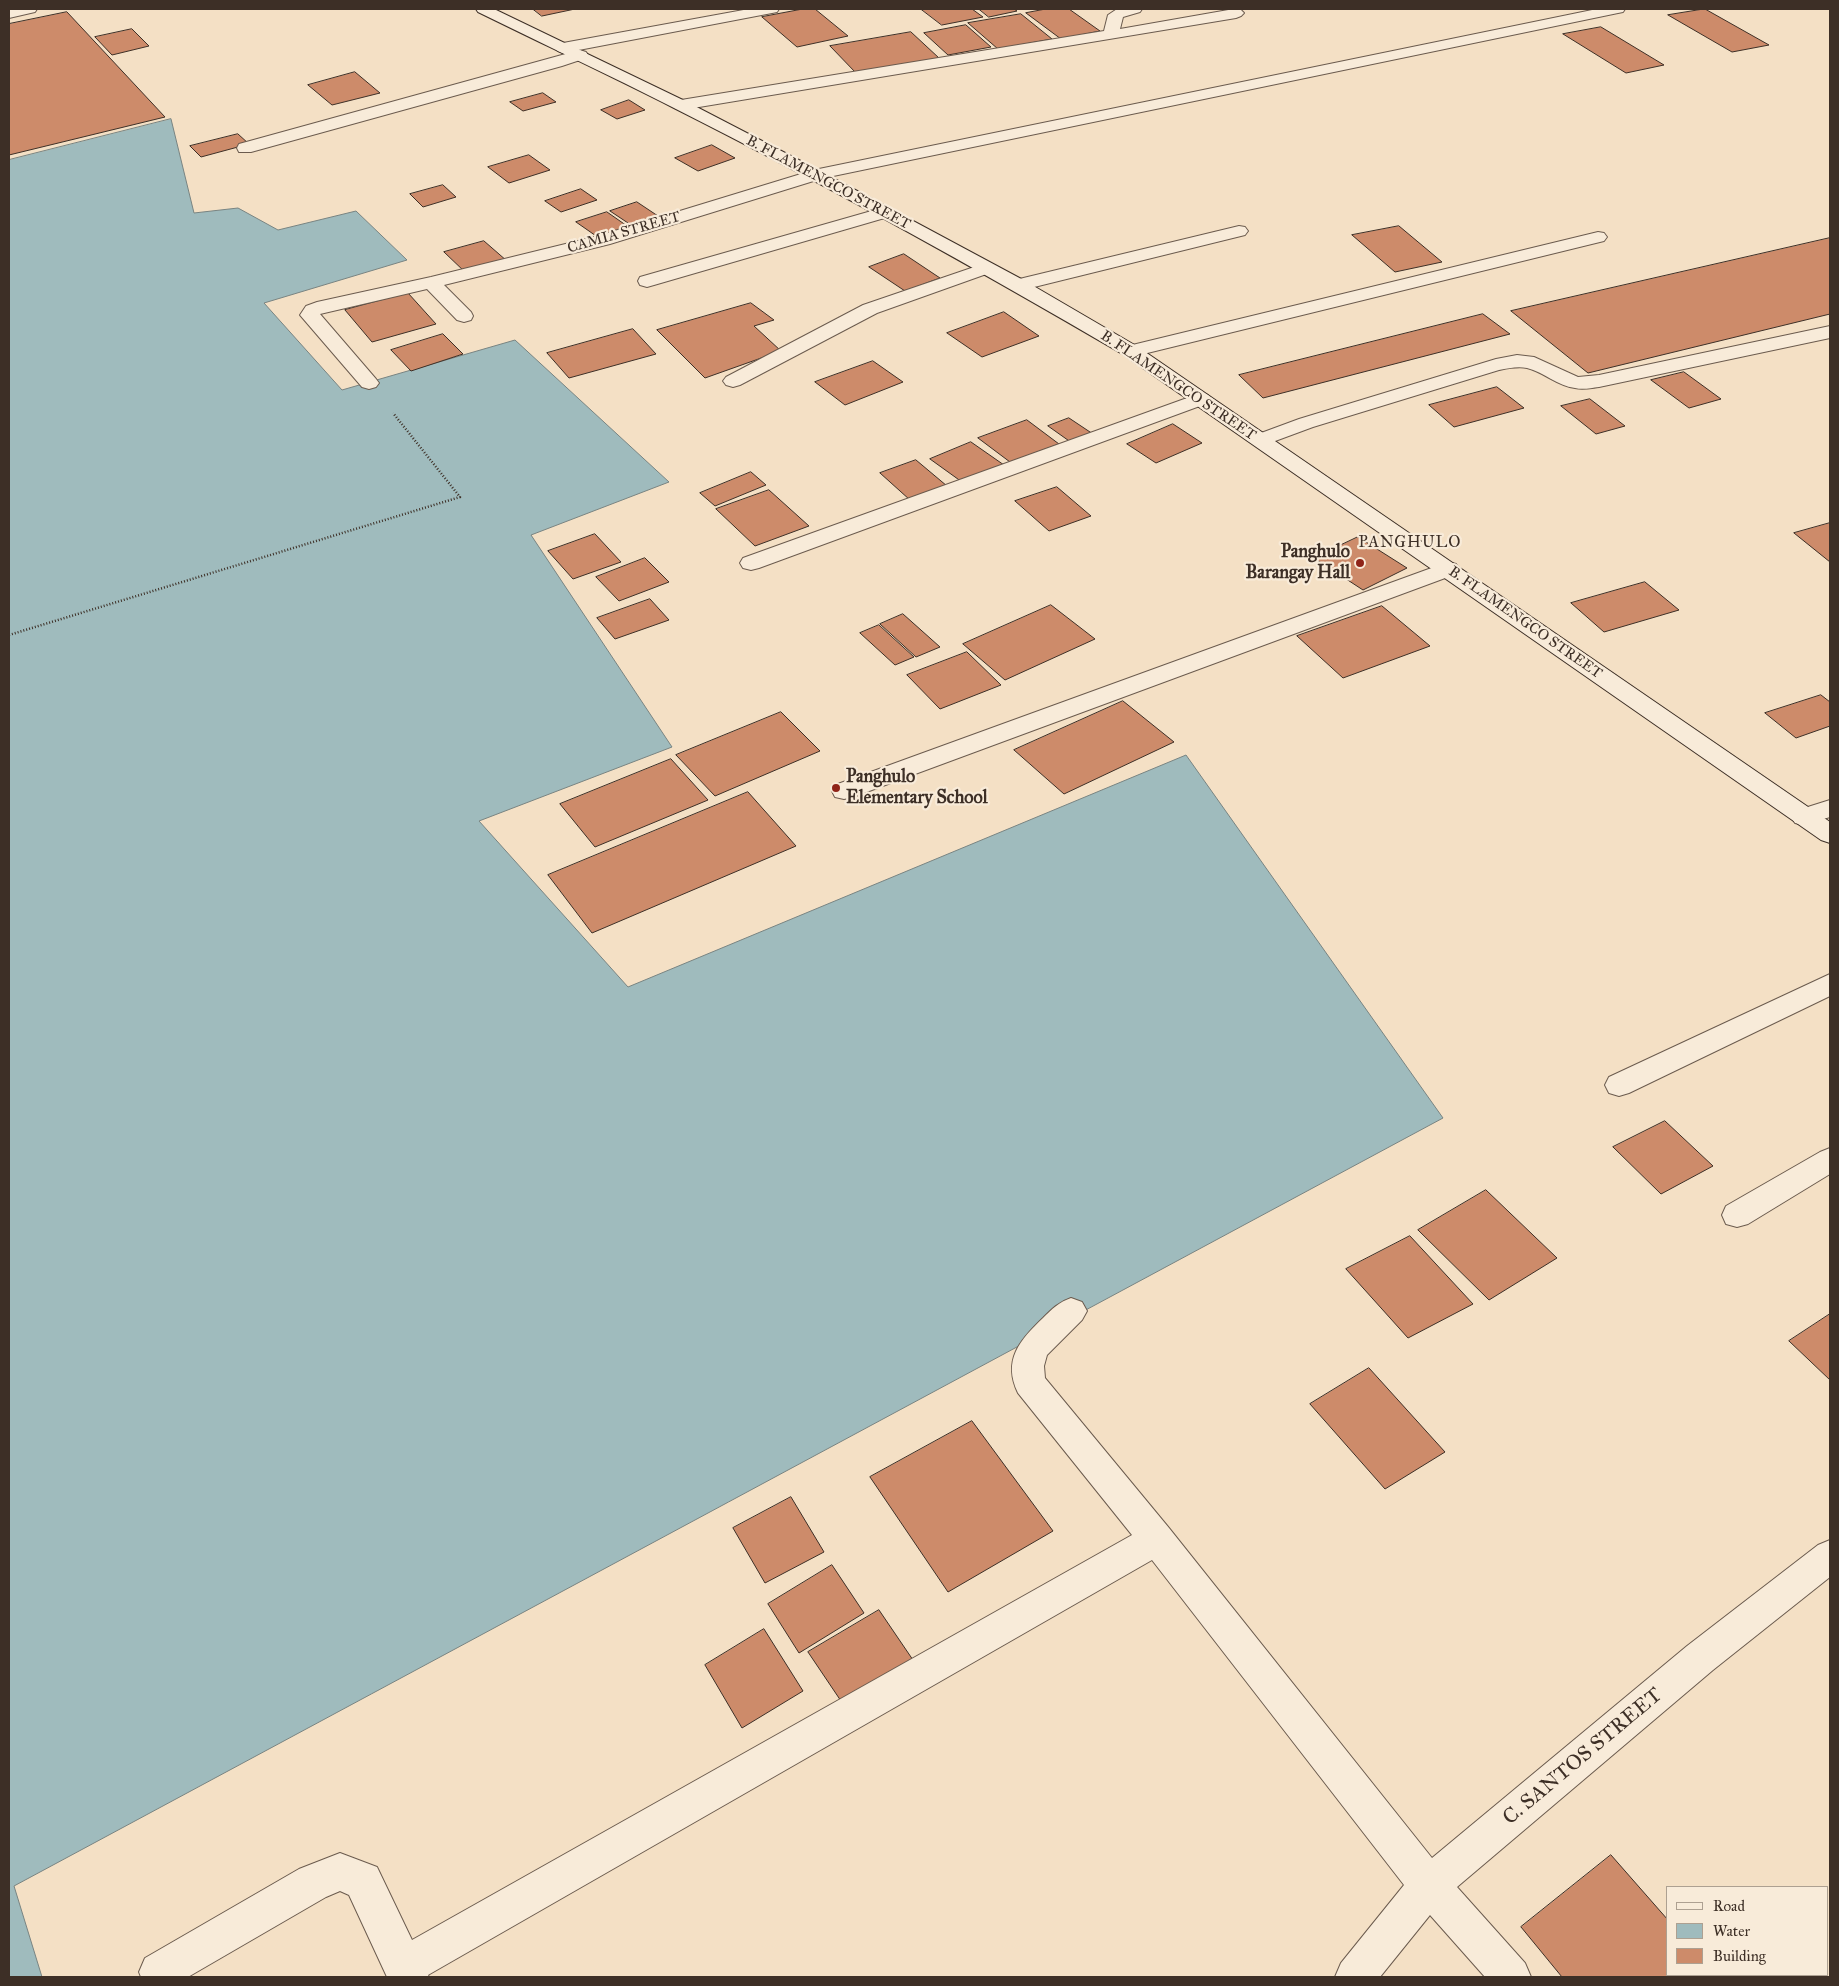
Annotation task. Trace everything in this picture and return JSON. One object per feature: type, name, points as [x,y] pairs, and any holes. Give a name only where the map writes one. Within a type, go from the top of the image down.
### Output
[{"type":"street","points":[[9,14],[30,9]]},
{"type":"street","name":"B. FLAMENGCO STREET","points":[[483,9],[681,105],[814,175],[1018,285],[1131,351],[1830,834]]},
{"type":"street","points":[[245,148],[556,63],[572,52],[772,9]]},
{"type":"street","points":[[1112,34],[1116,15],[1135,9]]},
{"type":"street","name":"CAMIA STREET","points":[[369,383],[309,315],[313,310],[604,240],[814,175],[1618,9]]},
{"type":"street","points":[[681,105],[1236,12]]},
{"type":"street","points":[[647,281],[882,213]]},
{"type":"street","points":[[1018,285],[1239,231]]},
{"type":"street","points":[[1131,351],[1598,237]]},
{"type":"street","points":[[733,381],[870,309],[986,268]]},
{"type":"street","points":[[431,283],[464,316]]},
{"type":"street","points":[[1260,440],[1306,423],[1496,365],[1517,361],[1534,363],[1562,378],[1577,382],[1599,382],[1830,332]]},
{"type":"street","points":[[751,563],[1201,399]]},
{"type":"street","points":[[844,792],[1448,569]]},
{"type":"street","points":[[1804,817],[1830,808]]},
{"type":"street","points":[[1619,1085],[1830,984]]},
{"type":"street","points":[[1737,1215],[1830,1160]]},
{"type":"street","points":[[1071,1311],[1033,1348],[1028,1366],[1029,1383],[1157,1539],[1429,1885],[1511,1977]]},
{"type":"street","points":[[159,1972],[313,1883],[340,1872],[363,1881],[406,1972],[1157,1539]]},
{"type":"street","name":"C. SANTOS STREET","points":[[1355,1977],[1429,1885],[1700,1658],[1830,1556]]},
{"type":"path","points":[[9,636],[460,497],[369,383]]},
{"type":"water","points":[[171,119],[194,213],[238,208],[278,230],[356,211],[407,260],[264,303],[342,390],[515,340],[669,482],[531,535],[672,747],[479,821],[628,987],[1186,755],[1443,1118],[14,1886],[42,1977],[9,1977],[9,160]]},
{"type":"building","points":[[533,9],[575,9],[542,16]]},
{"type":"building","points":[[803,9],[815,9],[848,36],[797,47],[762,17]]},
{"type":"building","points":[[921,9],[972,9],[983,17],[942,25]]},
{"type":"building","points":[[979,9],[1014,9],[1017,11],[989,17]]},
{"type":"building","points":[[1046,9],[1069,9],[1100,31],[1061,39],[1026,13]]},
{"type":"building","points":[[1705,9],[1769,45],[1732,52],[1668,15]]},
{"type":"building","points":[[67,12],[165,117],[9,155],[9,24]]},
{"type":"building","points":[[1021,14],[1052,39],[998,49],[968,23]]},
{"type":"building","points":[[966,25],[991,47],[948,55],[924,33]]},
{"type":"building","points":[[1601,27],[1664,65],[1626,73],[1563,34]]},
{"type":"building","points":[[132,29],[149,46],[112,55],[95,37]]},
{"type":"building","points":[[911,32],[939,58],[856,73],[830,46]]},
{"type":"building","points":[[355,72],[380,93],[332,105],[308,85]]},
{"type":"building","points":[[543,93],[556,102],[523,111],[510,102]]},
{"type":"building","points":[[629,100],[645,110],[617,119],[601,110]]},
{"type":"building","points":[[238,134],[249,144],[201,157],[190,146]]},
{"type":"building","points":[[712,145],[735,158],[698,171],[675,158]]},
{"type":"building","points":[[529,155],[550,170],[509,183],[488,167]]},
{"type":"building","points":[[443,185],[456,197],[423,207],[410,194]]},
{"type":"building","points":[[581,189],[597,200],[561,212],[545,201]]},
{"type":"building","points":[[637,202],[658,216],[631,225],[610,211]]},
{"type":"building","points":[[607,212],[630,228],[599,238],[576,222]]},
{"type":"building","points":[[1399,226],[1442,262],[1395,272],[1352,235]]},
{"type":"building","points":[[1830,238],[1830,314],[1588,373],[1511,311]]},
{"type":"building","points":[[484,241],[507,261],[466,273],[444,252]]},
{"type":"building","points":[[904,254],[940,278],[905,291],[869,267]]},
{"type":"building","points":[[408,293],[436,324],[372,342],[345,310]]},
{"type":"building","points":[[751,303],[774,320],[754,326],[781,351],[705,378],[657,330]]},
{"type":"building","points":[[1004,312],[1039,336],[982,357],[947,333]]},
{"type":"building","points":[[1483,314],[1510,334],[1263,398],[1239,375]]},
{"type":"building","points":[[633,329],[656,354],[569,378],[547,353]]},
{"type":"building","points":[[443,334],[463,354],[411,371],[391,350]]},
{"type":"building","points":[[873,361],[903,382],[845,405],[815,382]]},
{"type":"building","points":[[1684,372],[1721,399],[1689,408],[1651,380]]},
{"type":"building","points":[[1497,387],[1524,408],[1454,427],[1429,405]]},
{"type":"building","points":[[1590,399],[1625,426],[1596,434],[1561,406]]},
{"type":"building","points":[[1069,418],[1093,434],[1072,443],[1048,426]]},
{"type":"building","points":[[1027,420],[1059,444],[1010,462],[978,438]]},
{"type":"building","points":[[1173,424],[1202,443],[1156,463],[1127,444]]},
{"type":"building","points":[[971,442],[1004,465],[962,482],[930,459]]},
{"type":"building","points":[[916,460],[947,486],[910,500],[880,473]]},
{"type":"building","points":[[751,472],[766,485],[715,506],[700,493]]},
{"type":"building","points":[[1057,487],[1091,516],[1049,531],[1015,501]]},
{"type":"building","points":[[769,490],[809,526],[755,546],[716,509]]},
{"type":"building","points":[[1830,523],[1830,562],[1794,533]]},
{"type":"building","points":[[595,534],[621,562],[573,579],[548,551]]},
{"type":"building","name":"Panghulo Barangay Hall","points":[[1358,537],[1407,568],[1363,590],[1314,558]]},
{"type":"building","points":[[645,558],[669,582],[619,601],[596,577]]},
{"type":"building","points":[[1645,582],[1679,610],[1604,632],[1571,603]]},
{"type":"building","points":[[650,599],[669,620],[615,639],[597,618]]},
{"type":"building","points":[[1051,605],[1095,639],[1005,680],[963,644]]},
{"type":"building","points":[[1382,606],[1430,646],[1343,678],[1297,636]]},
{"type":"building","points":[[903,614],[940,647],[916,657],[880,624]]},
{"type":"building","points":[[879,625],[914,657],[895,665],[860,633]]},
{"type":"building","points":[[967,652],[1001,685],[940,709],[907,675]]},
{"type":"building","points":[[1821,695],[1830,702],[1830,726],[1796,738],[1765,713]]},
{"type":"building","points":[[1123,701],[1174,742],[1064,794],[1014,750]]},
{"type":"building","points":[[781,712],[820,751],[715,796],[676,755]]},
{"type":"building","points":[[671,759],[708,800],[595,847],[560,804]]},
{"type":"building","points":[[748,792],[796,846],[592,933],[548,875]]},
{"type":"building","points":[[1665,1121],[1713,1166],[1661,1194],[1613,1147]]},
{"type":"building","points":[[1486,1190],[1557,1258],[1489,1300],[1418,1230]]},
{"type":"building","points":[[1410,1236],[1473,1304],[1408,1338],[1346,1269]]},
{"type":"building","points":[[1830,1314],[1830,1380],[1789,1341]]},
{"type":"building","points":[[1369,1368],[1445,1452],[1385,1489],[1310,1404]]},
{"type":"building","points":[[972,1421],[1053,1531],[948,1592],[870,1477]]},
{"type":"building","points":[[791,1497],[824,1552],[765,1583],[733,1528]]},
{"type":"building","points":[[832,1565],[864,1613],[799,1653],[768,1604]]},
{"type":"building","points":[[879,1610],[913,1660],[843,1704],[808,1652]]},
{"type":"building","points":[[764,1629],[803,1691],[742,1728],[705,1665]]},
{"type":"building","points":[[1611,1855],[1666,1918],[1666,1976],[1684,1976],[1562,1977],[1521,1927]]},
{"type":"place","name":"Panghulo Barangay Hall","points":[[1360,563]]},
{"type":"place","name":"Panghulo Elementary School","points":[[836,788]]},
{"type":"district","name":"PANGHULO","points":[[1410,543]]}]
